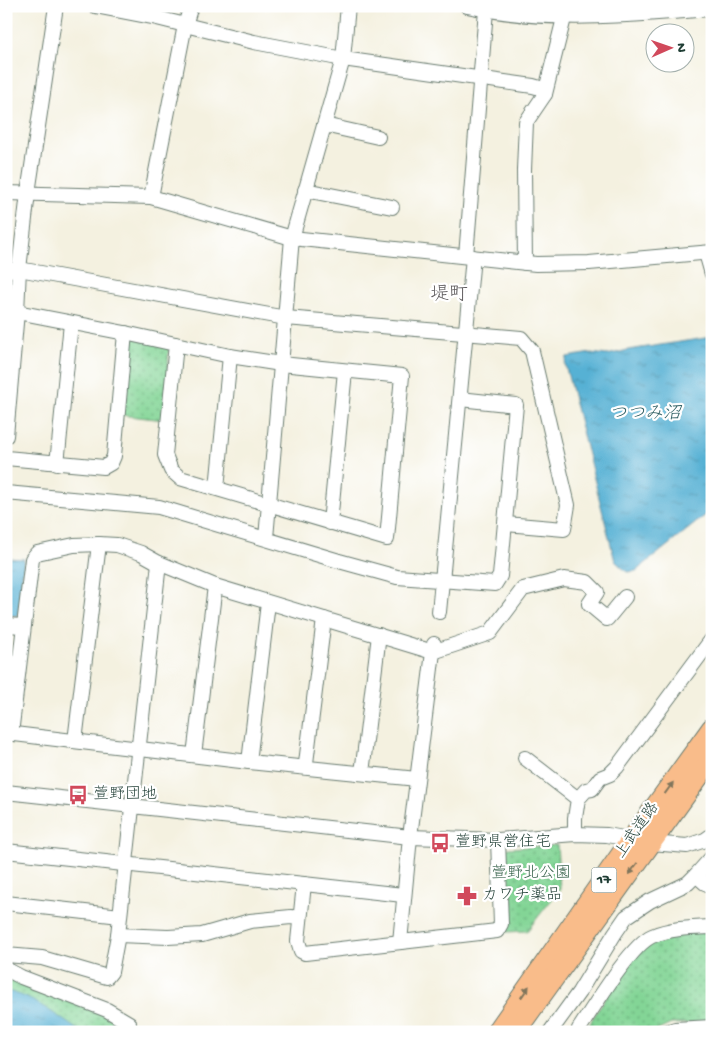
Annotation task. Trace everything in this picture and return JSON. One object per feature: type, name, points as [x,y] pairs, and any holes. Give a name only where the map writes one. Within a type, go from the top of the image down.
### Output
[{"type":"highway","name":"上武道路","points":[[497,1032],[712,728]]},
{"type":"highway","name":"上武道路","points":[[515,1032],[712,758]]},
{"type":"street","points":[[6,436],[13,269],[28,192],[56,6]]},
{"type":"street","points":[[95,6],[254,42],[343,58],[533,86],[540,88],[545,94]]},
{"type":"street","points":[[151,197],[185,25],[191,6]]},
{"type":"street","points":[[266,538],[292,238],[343,58],[348,6]]},
{"type":"street","points":[[467,6],[486,10],[565,12],[615,17],[694,8],[712,9]]},
{"type":"street","points":[[440,612],[466,332],[479,77],[486,10]]},
{"type":"street","points":[[525,263],[524,170],[526,122],[545,94],[565,12]]},
{"type":"street","points":[[324,125],[378,137]]},
{"type":"street","points":[[305,190],[392,207]]},
{"type":"street","points":[[6,193],[28,192],[151,197],[292,238],[525,263],[589,263],[709,253],[712,274]]},
{"type":"street","points":[[13,269],[286,318],[521,338],[532,351],[568,505],[564,529],[506,524]]},
{"type":"street","points":[[12,313],[71,322],[125,333],[176,344],[230,356],[281,364],[402,376],[387,539],[180,478],[171,470],[165,455],[176,344]]},
{"type":"street","points":[[58,464],[71,322]]},
{"type":"street","points":[[6,458],[104,467],[111,463],[114,456],[125,333]]},
{"type":"street","points":[[217,488],[230,356]]},
{"type":"street","points":[[330,523],[346,371]]},
{"type":"street","points":[[6,493],[159,508],[266,538],[339,562],[397,577],[495,584],[500,576],[516,405],[460,399]]},
{"type":"street","points":[[75,741],[99,544]]},
{"type":"street","points":[[417,778],[250,762],[9,734],[32,558],[37,553],[74,545],[117,545],[141,553],[159,563],[215,586],[379,635],[434,648],[490,633],[523,589],[564,579],[587,582],[597,592],[589,604],[607,619],[625,597]]},
{"type":"street","points":[[6,955],[42,958],[107,977],[111,972],[118,935],[159,563]]},
{"type":"street","points":[[194,755],[215,586]]},
{"type":"street","points":[[250,762],[268,603]]},
{"type":"street","points":[[306,763],[324,619]]},
{"type":"street","points":[[6,625],[23,626]]},
{"type":"street","points":[[362,773],[379,635]]},
{"type":"street","points":[[575,834],[578,799],[586,790],[592,789],[600,778],[610,774],[617,767],[712,639]]},
{"type":"street","points":[[400,942],[403,895],[434,648]]},
{"type":"street","points":[[524,758],[578,799]]},
{"type":"street","points":[[6,792],[410,837],[498,840],[575,834],[608,835],[679,846],[695,845],[712,835]]},
{"type":"street","points":[[304,884],[298,941],[301,951],[305,953],[496,930],[501,924],[498,840]]},
{"type":"street","points":[[550,1032],[579,992],[614,933],[626,917],[638,908],[688,883],[709,860],[695,845]]},
{"type":"street","points":[[6,851],[403,895]]},
{"type":"street","points":[[696,875],[712,886]]},
{"type":"street","points":[[6,903],[120,916]]},
{"type":"street","points":[[118,935],[168,937],[202,935],[250,921],[291,917],[300,918]]},
{"type":"street","points":[[579,1032],[579,1028],[626,959],[649,937],[674,928],[712,927]]},
{"type":"street","points":[[6,969],[21,977],[108,1010],[129,1023],[129,1032]]},
{"type":"street","points":[[666,1032],[675,1029],[712,1027]]},
{"type":"green space","points":[[135,338],[169,345],[165,420],[120,415],[127,343]]},
{"type":"green space","name":"萱野北公園","points":[[557,845],[560,889],[527,931],[506,932],[504,850],[509,848]]},
{"type":"green space","points":[[712,932],[712,1023],[671,1024],[654,1032],[584,1032],[624,970],[642,949],[651,942],[665,936]]},
{"type":"green space","points":[[6,973],[106,1015],[124,1027],[124,1032],[6,1032]]},
{"type":"water","name":"つつみ沼","points":[[712,337],[712,510],[636,571],[627,572],[615,561],[565,364],[567,357],[591,353],[607,355]]},
{"type":"water","points":[[6,558],[24,559],[18,616],[6,615]]},
{"type":"water","points":[[6,991],[16,993],[35,1002],[81,1032],[6,1032]]},
{"type":"place","name":"萱野団地","points":[[78,795]]},
{"type":"place","name":"萱野県営住宅","points":[[440,843]]},
{"type":"place","name":"カワチ薬品","points":[[467,896]]},
{"type":"district","name":"堤町","points":[[449,295]]}]
